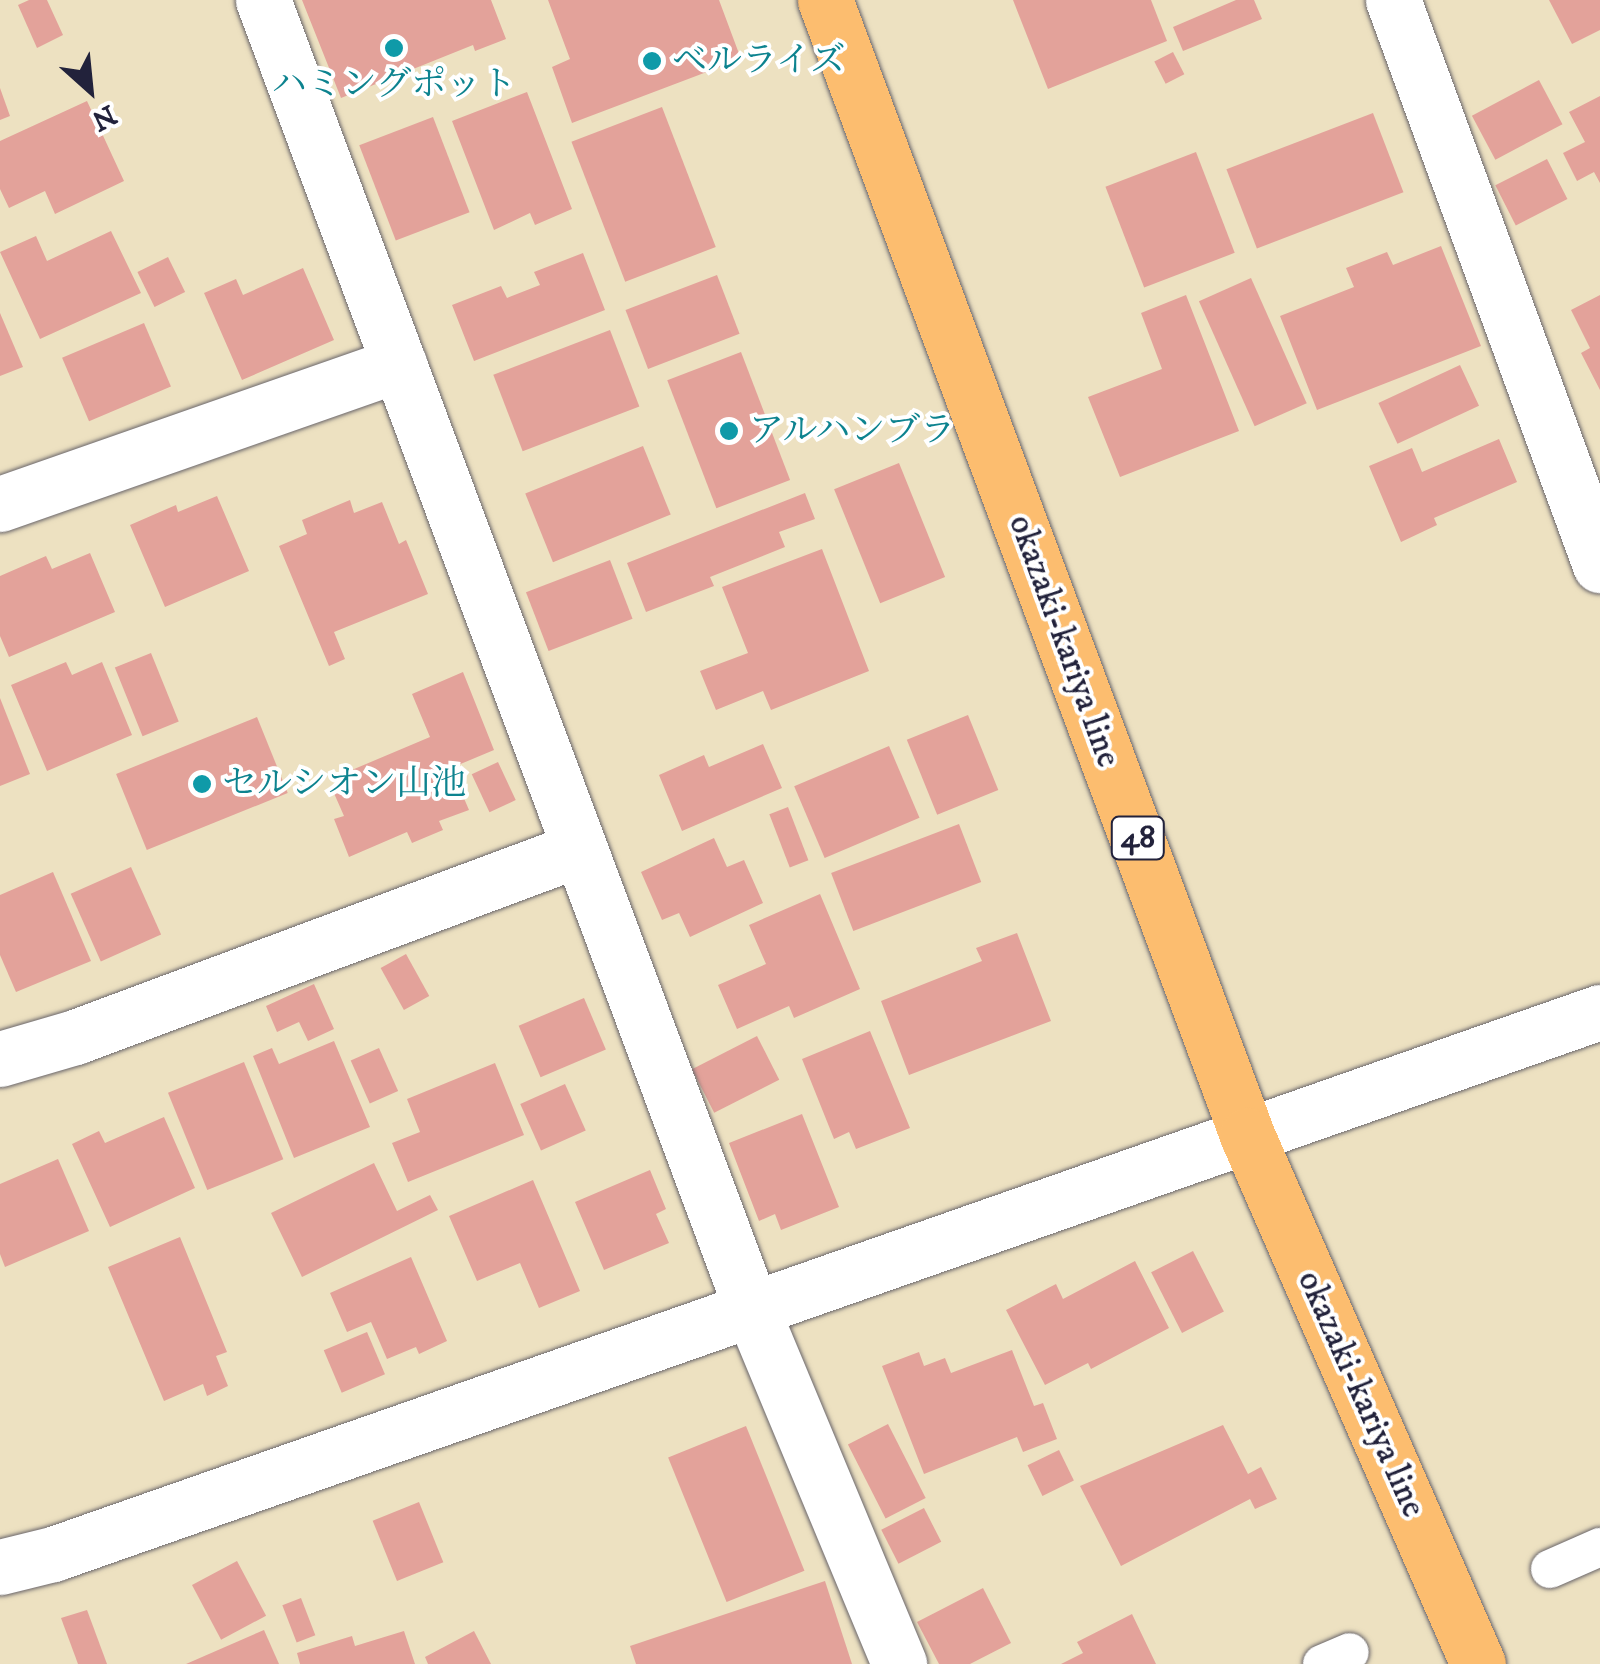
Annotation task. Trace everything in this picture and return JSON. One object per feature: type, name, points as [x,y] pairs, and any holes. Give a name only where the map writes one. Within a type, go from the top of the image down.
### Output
[{"type":"main road","name":"okazaki-kariya line","points":[[824,0],[1247,1135],[1478,1664]]},
{"type":"street","points":[[263,0],[577,850],[752,1310],[899,1664]]},
{"type":"street","points":[[1393,0],[1584,472],[1600,565]]},
{"type":"street","points":[[0,504],[398,364]]},
{"type":"street","points":[[0,1058],[76,1036],[577,850]]},
{"type":"street","points":[[0,1566],[53,1554],[1600,1012]]},
{"type":"lane","points":[[1550,1569],[1600,1547]]},
{"type":"building","points":[[29,0],[47,0],[63,35],[37,48],[18,5]]},
{"type":"building","name":"ハミングポット","points":[[302,0],[491,0],[506,39],[475,51],[473,45],[341,98]]},
{"type":"building","name":"ベルライズ","points":[[548,0],[719,0],[741,59],[572,123],[552,67],[570,59]]},
{"type":"building","points":[[1013,0],[1151,0],[1167,41],[1048,89]]},
{"type":"building","points":[[1236,0],[1254,0],[1262,19],[1183,51],[1173,27]]},
{"type":"building","points":[[1549,0],[1600,0],[1600,30],[1572,44]]},
{"type":"building","points":[[1173,52],[1184,74],[1166,84],[1154,62]]},
{"type":"building","points":[[1539,80],[1562,124],[1495,160],[1472,116]]},
{"type":"building","points":[[0,88],[10,116],[0,120]]},
{"type":"building","points":[[527,92],[572,209],[535,225],[530,213],[494,230],[452,121]]},
{"type":"building","points":[[1600,96],[1600,183],[1594,172],[1577,181],[1563,153],[1585,142],[1569,112]]},
{"type":"building","points":[[87,101],[124,181],[55,214],[45,191],[9,208],[0,189],[0,141]]},
{"type":"building","points":[[662,107],[716,247],[625,282],[571,142]]},
{"type":"building","points":[[1373,113],[1403,192],[1257,249],[1226,169]]},
{"type":"building","points":[[433,117],[470,212],[396,241],[359,145]]},
{"type":"building","points":[[1196,152],[1235,253],[1144,288],[1105,187]]},
{"type":"building","points":[[1547,159],[1567,199],[1516,225],[1495,185]]},
{"type":"building","points":[[111,231],[141,293],[40,339],[0,252],[36,236],[47,261]]},
{"type":"building","points":[[1441,246],[1481,346],[1317,410],[1280,316],[1354,287],[1346,268],[1387,252],[1393,265]]},
{"type":"building","points":[[583,253],[605,310],[474,361],[452,305],[501,286],[507,298],[540,285],[534,272]]},
{"type":"building","points":[[168,257],[185,292],[155,307],[137,272]]},
{"type":"building","points":[[303,268],[334,340],[242,380],[204,293],[236,279],[243,295]]},
{"type":"building","points":[[717,275],[740,334],[648,369],[626,310]]},
{"type":"building","points":[[1251,278],[1307,403],[1255,426],[1199,301]]},
{"type":"building","points":[[1186,295],[1239,431],[1120,477],[1088,397],[1162,369],[1141,313]]},
{"type":"building","points":[[1600,295],[1600,390],[1581,353],[1590,348],[1571,310]]},
{"type":"building","points":[[0,313],[23,367],[0,376]]},
{"type":"building","points":[[144,323],[171,387],[89,421],[62,358]]},
{"type":"building","points":[[610,330],[639,407],[523,451],[493,375]]},
{"type":"building","name":"アルハンブラ","points":[[741,352],[790,480],[716,508],[667,380]]},
{"type":"building","points":[[1460,365],[1479,406],[1397,444],[1378,403]]},
{"type":"building","points":[[1499,439],[1517,482],[1434,518],[1437,525],[1401,542],[1369,466],[1412,448],[1422,472]]},
{"type":"building","points":[[643,446],[671,515],[553,562],[525,494]]},
{"type":"building","points":[[899,463],[945,577],[880,603],[834,489]]},
{"type":"building","points":[[805,493],[815,519],[779,532],[785,547],[710,577],[714,586],[646,612],[627,563]]},
{"type":"building","points":[[217,496],[249,571],[165,607],[130,525],[176,505],[178,512]]},
{"type":"building","points":[[350,500],[354,513],[382,502],[399,544],[406,540],[428,594],[334,632],[345,659],[329,666],[279,546],[307,534],[302,520]]},
{"type":"building","points":[[822,549],[869,671],[771,710],[763,691],[716,710],[700,671],[748,653],[722,587]]},
{"type":"building","points":[[90,553],[115,612],[9,657],[0,636],[0,576],[46,556],[52,569]]},
{"type":"building","points":[[610,560],[633,619],[549,651],[526,592]]},
{"type":"building","points":[[151,653],[179,722],[143,736],[115,668]]},
{"type":"building","points":[[66,662],[72,675],[102,662],[132,735],[47,771],[11,685]]},
{"type":"building","points":[[463,672],[494,750],[451,768],[469,810],[439,821],[443,830],[412,843],[407,832],[349,857],[334,819],[344,816],[333,791],[345,787],[340,775],[430,737],[412,694]]},
{"type":"building","points":[[0,698],[30,774],[0,786]]},
{"type":"building","points":[[968,715],[998,790],[937,815],[907,740]]},
{"type":"building","name":"セルシオン山池","points":[[257,717],[288,793],[147,850],[116,774]]},
{"type":"building","points":[[763,744],[782,788],[682,831],[659,775],[704,755],[709,767]]},
{"type":"building","points":[[889,746],[919,818],[825,858],[794,786]]},
{"type":"building","points":[[498,762],[516,800],[489,812],[472,774]]},
{"type":"building","points":[[788,807],[808,860],[790,867],[769,814]]},
{"type":"building","points":[[959,824],[981,882],[853,931],[831,873]]},
{"type":"building","points":[[714,838],[727,867],[744,860],[763,903],[690,937],[679,913],[662,920],[641,872]]},
{"type":"building","points":[[131,867],[161,935],[101,961],[71,894]]},
{"type":"building","points":[[53,872],[91,961],[16,992],[0,955],[0,895]]},
{"type":"building","points":[[820,894],[860,989],[794,1018],[789,1006],[737,1029],[718,985],[766,964],[749,925]]},
{"type":"building","points":[[1017,933],[1051,1021],[909,1075],[881,1001],[982,961],[976,948]]},
{"type":"building","points":[[406,954],[429,996],[404,1010],[381,968]]},
{"type":"building","points":[[314,984],[334,1029],[308,1041],[299,1022],[277,1032],[266,1006]]},
{"type":"building","points":[[584,998],[606,1050],[541,1077],[519,1026]]},
{"type":"building","points":[[870,1031],[910,1128],[856,1149],[849,1132],[834,1139],[802,1059]]},
{"type":"building","points":[[757,1036],[779,1080],[714,1113],[692,1069]]},
{"type":"building","points":[[334,1041],[370,1127],[294,1158],[253,1056],[272,1048],[279,1064]]},
{"type":"building","points":[[379,1048],[398,1091],[370,1104],[351,1061]]},
{"type":"building","points":[[244,1062],[283,1159],[207,1190],[168,1093]]},
{"type":"building","points":[[495,1063],[524,1135],[408,1182],[392,1143],[420,1132],[407,1099]]},
{"type":"building","points":[[565,1084],[586,1131],[541,1151],[520,1104]]},
{"type":"building","points":[[802,1114],[839,1207],[781,1230],[775,1214],[759,1221],[729,1143]]},
{"type":"building","points":[[164,1117],[195,1188],[110,1227],[72,1144],[99,1131],[105,1143]]},
{"type":"building","points":[[58,1159],[89,1231],[5,1267],[0,1254],[0,1184]]},
{"type":"building","points":[[374,1163],[397,1211],[430,1195],[438,1210],[302,1277],[271,1213]]},
{"type":"building","points":[[650,1170],[666,1209],[656,1214],[669,1243],[604,1270],[575,1202]]},
{"type":"building","points":[[533,1180],[580,1291],[539,1308],[520,1263],[477,1281],[449,1216]]},
{"type":"building","points":[[180,1237],[227,1352],[216,1356],[228,1386],[207,1396],[203,1384],[164,1401],[108,1267]]},
{"type":"building","points":[[1193,1251],[1224,1312],[1182,1333],[1151,1272]]},
{"type":"building","points":[[411,1257],[447,1341],[419,1354],[416,1347],[387,1359],[371,1322],[347,1332],[330,1293]]},
{"type":"building","points":[[1135,1261],[1169,1328],[1091,1369],[1088,1363],[1045,1385],[1006,1310],[1056,1284],[1063,1299]]},
{"type":"building","points":[[367,1332],[385,1374],[342,1393],[324,1350]]},
{"type":"building","points":[[1012,1350],[1034,1406],[1043,1403],[1057,1439],[1023,1452],[1017,1437],[924,1474],[882,1366],[919,1352],[924,1366],[945,1358],[951,1373]]},
{"type":"building","points":[[888,1424],[926,1498],[886,1518],[848,1444]]},
{"type":"building","points":[[1223,1425],[1248,1474],[1261,1467],[1277,1499],[1255,1509],[1250,1499],[1121,1566],[1080,1486]]},
{"type":"building","points":[[746,1426],[804,1571],[727,1602],[668,1457]]},
{"type":"building","points":[[1059,1450],[1074,1481],[1042,1496],[1028,1465]]},
{"type":"building","points":[[419,1502],[443,1562],[397,1581],[373,1521]]},
{"type":"building","points":[[924,1508],[941,1542],[898,1564],[881,1530]]},
{"type":"building","points":[[237,1561],[266,1616],[221,1640],[192,1585]]},
{"type":"building","points":[[825,1581],[852,1664],[636,1664],[630,1646]]},
{"type":"building","points":[[983,1588],[1011,1643],[970,1664],[939,1664],[917,1622]]},
{"type":"building","points":[[301,1598],[315,1635],[297,1643],[282,1605]]},
{"type":"building","points":[[87,1610],[107,1664],[78,1664],[61,1618]]},
{"type":"building","points":[[1132,1614],[1156,1664],[1061,1664],[1083,1653],[1077,1642]]},
{"type":"building","points":[[264,1630],[279,1664],[186,1664]]},
{"type":"building","points":[[404,1631],[415,1664],[300,1664],[297,1653],[352,1636],[355,1646]]},
{"type":"building","points":[[474,1631],[491,1664],[428,1664],[425,1657]]},
{"type":"place","name":"ハミングポット","points":[[394,48]]},
{"type":"place","name":"ベルライズ","points":[[652,61]]},
{"type":"place","name":"アルハンブラ","points":[[729,431]]},
{"type":"place","name":"セルシオン山池","points":[[202,784]]}]
